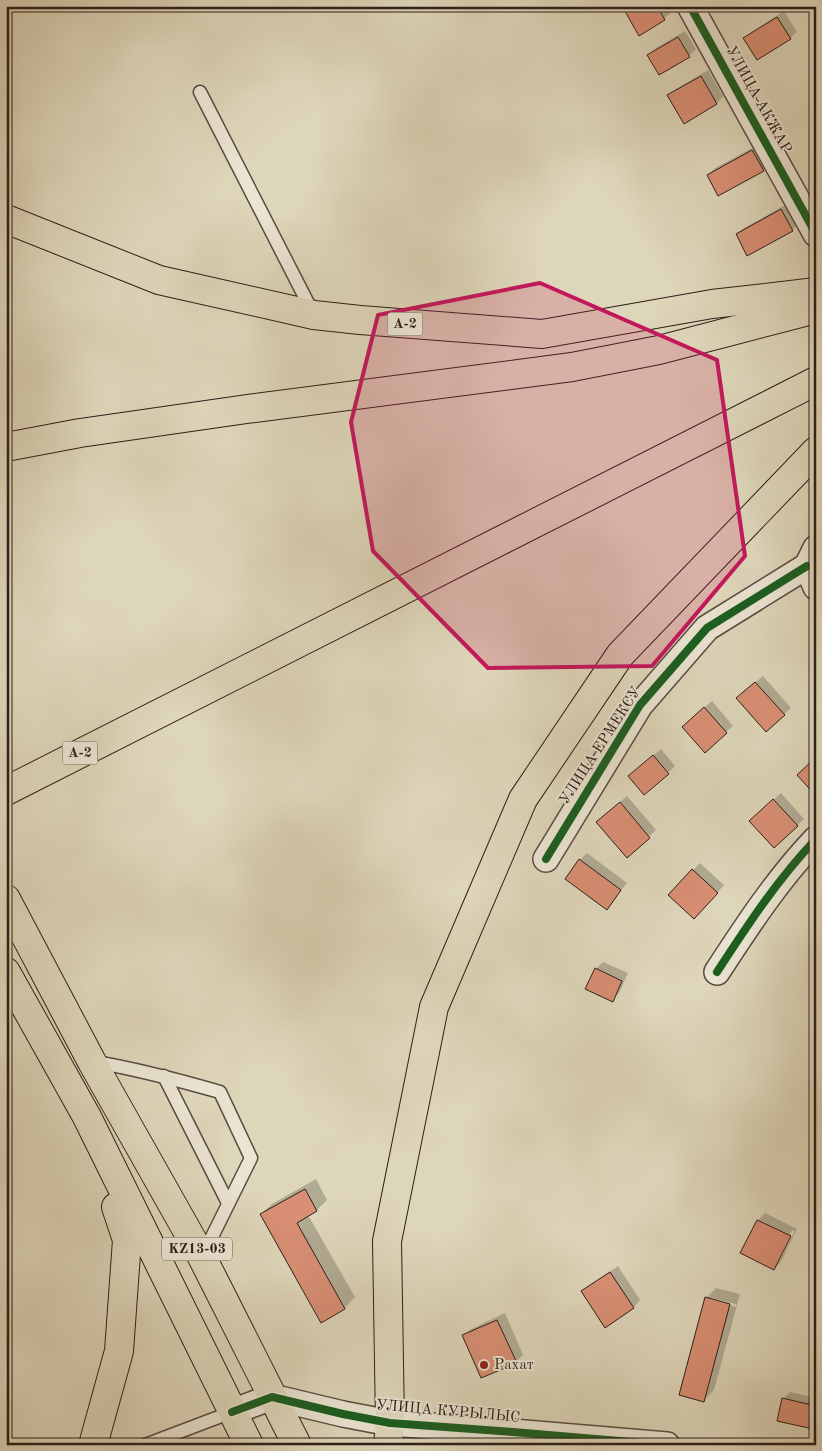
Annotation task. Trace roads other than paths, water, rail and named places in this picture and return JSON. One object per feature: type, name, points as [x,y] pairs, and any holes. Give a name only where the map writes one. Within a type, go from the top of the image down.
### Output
[{"type":"highway","name":"A-2","points":[[6,220],[158,280],[314,315],[360,320],[542,334],[712,304],[816,292]]},
{"type":"highway","points":[[6,447],[80,433],[247,409],[572,367],[659,350],[816,309]]},
{"type":"highway","name":"A-2","points":[[6,791],[816,381]]},
{"type":"highway","points":[[389,1434],[387,1241],[434,1007],[519,808],[620,655],[816,451]]},
{"type":"highway","name":"KZ13-03","points":[[6,899],[91,1059],[202,1257],[297,1445]]},
{"type":"highway","points":[[6,972],[87,1117],[127,1240],[119,1351],[93,1445]]},
{"type":"highway","points":[[62,1073],[91,1059]]},
{"type":"highway","name":"KZ13-03","points":[[87,1117],[249,1445]]},
{"type":"street","name":"УЛИЦА АКЖАР","points":[[690,6],[816,234]]},
{"type":"street","name":"УЛИЦА ЕРМЕКСУ","points":[[546,859],[640,705],[707,628],[813,567]]},
{"type":"street","points":[[717,972],[756,912],[794,862],[816,839]]},
{"type":"street","name":"УЛИЦА КУРЫЛЫС","points":[[272,1397],[343,1414],[389,1434],[667,1445]]},
{"type":"street","points":[[232,1412],[272,1397]]},
{"type":"lane","points":[[200,92],[314,315]]},
{"type":"lane","points":[[91,1059],[164,1076],[220,1092],[250,1158],[202,1257]]},
{"type":"lane","points":[[164,1076],[228,1203]]},
{"type":"lane","points":[[145,1445],[232,1412]]},
{"type":"place","name":"Рахат","points":[[484,1365]]}]
